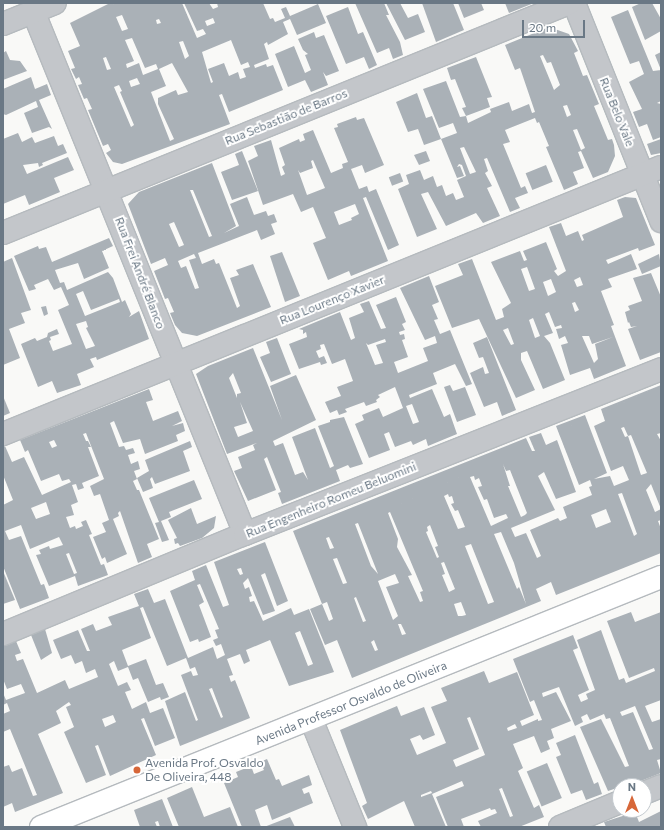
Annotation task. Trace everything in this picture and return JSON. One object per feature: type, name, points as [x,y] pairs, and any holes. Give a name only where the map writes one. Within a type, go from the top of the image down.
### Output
[{"type":"street","points":[[3,24],[54,3]]},
{"type":"street","name":"Rua Sebastião de Barros","points":[[3,233],[569,3]]},
{"type":"street","name":"Rua Belo Vale","points":[[574,3],[652,171],[661,221]]},
{"type":"street","name":"Rua Frei André Blanco","points":[[33,11],[107,190],[175,363],[245,534]]},
{"type":"street","name":"Rua Lourenço Xavier","points":[[3,434],[175,363],[652,171]]},
{"type":"street","name":"Rua Engenheiro Romeu Beluomini","points":[[3,634],[245,534],[661,369]]},
{"type":"street","name":"Avenida Professor Osvaldo de Oliveira","points":[[41,827],[661,577]]},
{"type":"street","points":[[311,719],[355,827]]},
{"type":"street","points":[[560,827],[612,805]]},
{"type":"building","points":[[110,3],[182,3],[197,38],[206,34],[203,29],[197,31],[184,3],[209,3],[213,9],[218,7],[217,3],[263,3],[270,19],[273,18],[275,22],[285,18],[281,9],[286,7],[290,16],[318,4],[326,23],[297,35],[290,19],[283,22],[288,34],[268,45],[267,42],[264,44],[269,59],[254,65],[255,68],[266,64],[267,67],[273,65],[283,90],[229,112],[222,94],[219,95],[230,124],[122,164],[113,162],[106,153],[111,150],[108,144],[103,146],[88,110],[92,109],[87,98],[84,99],[78,85],[82,84],[79,77],[76,79],[71,69],[75,68],[68,51],[80,46],[70,23]],"holes":[[[122,15],[128,29],[122,31],[116,17]],[[213,18],[215,23],[207,26],[205,21]],[[159,19],[161,23],[157,24],[156,20]],[[132,38],[145,68],[156,64],[158,69],[143,75],[139,63],[127,68],[126,64],[134,61],[125,40]],[[231,40],[241,65],[248,62],[250,67],[243,69],[246,77],[240,79],[238,72],[229,76],[224,63],[208,69],[213,82],[211,83],[202,52]],[[183,41],[189,56],[185,59],[179,42]],[[106,57],[111,69],[107,70],[103,58]],[[172,63],[188,92],[178,95],[176,90],[158,98],[158,104],[174,139],[170,141],[151,92],[166,86],[159,69]],[[137,78],[140,84],[131,87],[129,81]],[[119,85],[122,91],[120,92],[134,125],[131,127],[114,87]]]},
{"type":"building","points":[[355,3],[384,3],[389,15],[386,15],[400,42],[403,55],[393,59],[389,48],[377,53]]},
{"type":"building","points":[[386,3],[400,3],[408,18],[418,14],[425,32],[405,40]]},
{"type":"building","points":[[422,3],[453,3],[464,30],[436,42]]},
{"type":"building","points":[[458,3],[481,3],[484,10],[464,18]]},
{"type":"building","points":[[505,3],[534,3],[509,13]]},
{"type":"building","points":[[641,3],[652,3],[661,19],[661,31],[645,40],[632,7]]},
{"type":"building","points":[[348,7],[358,34],[363,32],[377,65],[369,69],[364,57],[346,64],[326,16]]},
{"type":"building","points":[[628,10],[653,71],[661,70],[661,101],[657,103],[661,104],[661,137],[653,140],[647,124],[639,127],[633,112],[642,109],[629,82],[644,74],[639,61],[630,64],[611,17]]},
{"type":"building","points":[[549,27],[569,34],[578,51],[574,53],[583,76],[587,75],[599,104],[594,106],[608,140],[612,139],[614,145],[615,156],[608,172],[593,178],[581,151],[578,152],[584,168],[573,172],[578,184],[564,190],[546,147],[549,146],[539,122],[537,123],[535,118],[505,130],[510,142],[503,144],[521,188],[525,186],[528,193],[515,198],[520,208],[510,212],[487,158],[484,159],[488,171],[485,173],[492,186],[487,188],[500,216],[483,223],[476,213],[446,226],[428,192],[421,194],[437,229],[417,237],[398,189],[409,184],[406,175],[420,170],[424,180],[433,176],[437,187],[442,185],[446,196],[453,193],[456,200],[464,197],[457,180],[466,176],[462,165],[459,164],[457,167],[460,166],[464,176],[457,178],[441,139],[457,133],[453,123],[439,128],[423,89],[446,81],[460,117],[466,116],[468,123],[491,112],[490,109],[509,102],[512,111],[529,104],[532,113],[535,112],[520,68],[515,70],[505,45]],"holes":[[[543,55],[547,63],[551,62],[560,85],[554,90],[540,56]],[[567,105],[571,115],[567,117],[563,106]],[[577,129],[585,148],[581,150],[573,130]],[[464,147],[476,172],[470,174],[460,148]]]},
{"type":"building","points":[[314,32],[316,38],[324,35],[339,71],[326,76],[323,72],[328,85],[311,92],[305,80],[288,87],[275,54],[294,46],[305,73],[311,70],[305,55],[308,54],[303,50],[298,39]]},
{"type":"building","points":[[6,51],[10,60],[20,61],[27,71],[3,80],[3,53]]},
{"type":"building","points":[[661,52],[661,70],[655,55]]},
{"type":"building","points":[[476,57],[492,97],[487,98],[490,107],[466,116],[462,108],[466,107],[455,79],[451,80],[447,68]]},
{"type":"building","points":[[31,77],[35,89],[47,84],[51,95],[39,100],[52,129],[49,127],[32,133],[24,113],[38,107],[36,101],[6,115],[3,114],[3,89]]},
{"type":"building","points":[[417,93],[426,118],[432,116],[441,139],[424,145],[418,129],[408,132],[396,102]]},
{"type":"building","points":[[356,117],[357,120],[364,118],[384,165],[365,173],[362,165],[351,169],[359,189],[367,186],[369,192],[376,189],[399,245],[388,250],[366,197],[363,198],[388,261],[351,276],[349,271],[328,280],[313,243],[326,238],[313,207],[301,212],[293,194],[263,205],[248,161],[258,156],[254,146],[271,140],[281,176],[285,174],[282,167],[285,165],[279,148],[299,139],[300,142],[305,140],[303,134],[313,130],[331,173],[343,168],[342,164],[348,162],[334,128],[338,127],[337,124]],"holes":[[[313,160],[325,188],[307,195],[298,170],[300,173],[313,168],[311,161]],[[355,204],[359,214],[351,218],[352,220],[339,225],[334,212]]]},
{"type":"building","points":[[18,133],[22,142],[32,137],[35,143],[54,136],[58,146],[63,144],[67,153],[42,163],[43,165],[39,167],[38,163],[23,165],[27,174],[68,157],[74,170],[54,178],[60,192],[29,205],[25,195],[3,204],[3,139]]},
{"type":"building","points":[[661,139],[661,153],[651,155],[647,144]]},
{"type":"building","points":[[242,151],[258,191],[232,200],[221,172],[239,165],[235,154]]},
{"type":"building","points":[[426,151],[430,161],[419,165],[414,155]]},
{"type":"building","points":[[212,163],[236,226],[224,233],[239,226],[230,204],[247,197],[254,215],[266,211],[268,216],[274,214],[277,222],[271,224],[275,234],[261,240],[257,230],[198,253],[202,264],[214,259],[216,264],[219,263],[237,308],[240,306],[230,278],[239,275],[236,270],[253,264],[271,307],[197,336],[182,333],[175,325],[170,313],[174,312],[168,298],[165,299],[154,271],[168,265],[165,258],[151,264],[128,204],[139,192]],"holes":[[[190,190],[193,190],[212,236],[209,237]],[[174,222],[184,245],[179,247],[169,224]],[[194,254],[196,258],[189,260],[199,288],[195,289],[186,266],[181,268],[178,261]]]},
{"type":"building","points":[[546,165],[553,182],[532,190],[526,173]]},
{"type":"building","points":[[400,173],[403,181],[392,186],[389,177]]},
{"type":"building","points":[[625,197],[636,198],[655,245],[639,251],[638,248],[606,260],[608,264],[631,254],[637,269],[608,279],[612,287],[601,291],[614,325],[611,326],[626,366],[594,379],[590,368],[570,375],[561,345],[568,343],[565,336],[559,339],[556,329],[562,328],[561,325],[555,327],[549,312],[545,314],[553,333],[544,336],[550,343],[565,380],[543,389],[527,351],[521,353],[521,360],[535,390],[516,398],[479,319],[452,328],[435,286],[463,275],[458,264],[472,259],[496,320],[504,317],[502,309],[511,303],[491,262],[520,251],[524,261],[527,260],[523,251],[546,242],[557,269],[554,271],[558,276],[566,271],[549,227],[561,223],[566,236],[578,231],[582,241],[584,240],[582,235],[623,217],[617,200]],"holes":[[[527,267],[535,289],[529,291],[521,269]],[[580,277],[583,285],[577,287],[574,280]],[[551,279],[556,292],[548,296],[543,282]],[[575,302],[579,310],[575,312],[572,303]],[[533,318],[540,336],[535,338],[529,320]],[[508,328],[514,344],[511,345],[503,330]],[[582,336],[589,336],[592,344],[613,337],[595,344],[598,359],[594,363]]]},
{"type":"building","points":[[109,238],[113,246],[102,251],[109,268],[84,279],[78,263],[55,270],[60,283],[64,282],[67,290],[108,272],[113,278],[122,302],[125,300],[131,314],[129,317],[139,311],[149,339],[97,360],[96,357],[90,359],[94,367],[77,374],[81,385],[57,393],[52,381],[38,387],[21,344],[35,338],[37,341],[47,337],[48,333],[57,329],[59,334],[50,337],[51,340],[49,341],[53,351],[72,344],[58,310],[69,305],[61,287],[54,290],[48,279],[34,285],[36,289],[29,291],[14,256],[38,246],[39,249],[46,247],[52,262]],"holes":[[[83,291],[91,310],[119,299],[120,302],[85,316],[76,294]],[[86,321],[88,327],[86,328],[95,346],[86,349],[76,324]]]},
{"type":"building","points":[[282,252],[300,296],[285,302],[270,256]]},
{"type":"building","points":[[659,254],[661,266],[642,274],[638,264]]},
{"type":"building","points":[[12,258],[31,310],[21,313],[25,323],[9,329],[20,358],[3,365],[3,262]]},
{"type":"building","points":[[651,273],[661,297],[661,352],[640,360],[628,329],[637,326],[631,327],[629,322],[628,323],[625,312],[630,310],[628,306],[642,301],[633,278]]},
{"type":"building","points":[[429,276],[439,302],[432,305],[438,319],[434,320],[440,334],[450,330],[472,384],[466,386],[455,364],[433,373],[437,384],[409,395],[410,398],[432,389],[444,417],[450,414],[457,434],[428,446],[426,439],[413,445],[411,441],[395,447],[389,432],[384,434],[390,450],[369,458],[355,424],[364,420],[362,415],[379,408],[383,417],[403,408],[395,387],[378,395],[380,397],[376,400],[377,402],[366,406],[364,402],[345,409],[347,412],[339,415],[337,410],[330,413],[325,402],[341,396],[337,387],[353,381],[345,359],[332,364],[324,344],[320,345],[321,349],[316,351],[319,358],[324,356],[327,363],[321,365],[320,362],[299,369],[289,344],[307,337],[306,332],[303,334],[303,330],[299,329],[340,312],[351,340],[355,338],[349,318],[364,312],[360,304],[369,301],[381,329],[386,328],[376,305],[396,297],[406,322],[402,324],[405,330],[399,332],[400,335],[404,334],[405,339],[402,340],[408,357],[394,362],[398,373],[428,361],[423,348],[437,343],[435,336],[425,340],[400,288]],"holes":[[[385,339],[386,342],[376,345],[383,363],[375,365],[366,343],[368,345]],[[412,404],[419,422],[413,424],[406,406]]]},
{"type":"building","points":[[46,306],[48,314],[44,316],[41,307]]},
{"type":"building","points":[[487,337],[516,410],[502,416],[497,402],[484,407],[470,373],[483,367],[485,374],[489,373],[483,357],[479,358],[473,343]]},
{"type":"building","points":[[277,338],[291,374],[271,382],[260,357],[270,353],[266,342]]},
{"type":"building","points":[[253,348],[282,420],[270,386],[296,375],[316,420],[273,441],[275,446],[283,443],[295,475],[303,472],[308,480],[292,437],[315,428],[330,468],[334,466],[318,426],[330,422],[330,420],[344,417],[363,464],[350,468],[348,465],[336,470],[340,481],[282,504],[278,493],[281,492],[267,457],[264,459],[276,490],[248,501],[234,471],[242,468],[238,457],[255,450],[253,445],[257,443],[227,454],[196,374],[208,366]],"holes":[[[233,373],[241,393],[237,394],[237,398],[229,378]],[[240,402],[253,431],[238,437],[234,427],[247,423]]]},
{"type":"building","points":[[450,385],[453,391],[465,387],[476,415],[457,422],[444,387]]},
{"type":"building","points":[[661,385],[661,433],[657,434],[661,441],[661,509],[661,520],[658,521],[661,529],[661,553],[556,595],[551,582],[536,589],[541,601],[352,678],[337,640],[325,645],[310,609],[322,604],[293,531],[526,438],[532,451],[535,451],[529,437],[541,433],[546,445],[557,440],[576,492],[556,499],[544,472],[538,476],[555,510],[511,528],[515,537],[526,533],[537,558],[541,556],[530,530],[558,518],[560,521],[567,518],[563,507],[592,495],[589,487],[592,486],[590,480],[579,485],[556,426],[585,415],[607,473],[594,479],[610,476],[614,486],[629,480],[623,466],[611,471],[594,426],[605,421],[601,409]],"holes":[[[624,427],[628,436],[625,437],[621,428]],[[631,435],[647,473],[641,475],[628,436]],[[503,464],[506,471],[510,470],[527,513],[521,517],[508,486],[510,486]],[[474,476],[475,480],[479,478],[482,486],[478,487],[484,500],[487,499],[494,518],[506,514],[508,518],[491,526],[470,477]],[[651,484],[661,509],[655,512],[646,490]],[[622,493],[637,534],[634,536],[618,494]],[[448,494],[449,497],[452,496],[454,503],[451,504],[455,511],[458,510],[465,527],[458,529],[444,496]],[[606,509],[611,522],[596,528],[591,515]],[[390,512],[423,591],[420,592],[423,601],[420,602],[408,576],[412,575],[397,547],[398,539],[388,513]],[[358,523],[378,574],[371,566],[355,524]],[[430,525],[438,546],[435,547],[439,557],[437,558],[426,532],[428,531],[427,527]],[[501,532],[514,563],[526,604],[519,587],[517,589],[494,534]],[[329,537],[334,548],[330,549],[326,538]],[[471,544],[494,602],[488,604],[465,546]],[[337,558],[347,583],[343,584],[333,559]],[[444,562],[455,589],[449,592],[442,575],[445,574],[441,563]],[[395,574],[399,583],[386,587],[398,616],[393,620],[378,581]],[[356,597],[366,621],[363,622],[354,598]],[[327,602],[333,619],[329,621],[322,604]],[[461,602],[466,615],[458,616],[454,604]],[[398,624],[401,624],[406,634],[402,635]],[[374,640],[378,650],[375,651],[371,642]]]},
{"type":"building","points":[[149,389],[153,400],[146,402],[153,421],[178,411],[182,421],[172,426],[183,423],[185,431],[176,435],[178,441],[145,454],[140,439],[123,443],[114,421],[110,423],[119,447],[124,446],[126,450],[133,448],[135,453],[128,455],[131,464],[138,461],[140,469],[134,471],[137,479],[133,481],[137,490],[139,490],[159,539],[147,544],[152,557],[138,563],[120,511],[118,513],[119,516],[113,519],[127,554],[107,563],[105,557],[102,559],[93,537],[106,532],[102,523],[109,520],[100,494],[94,496],[90,486],[104,479],[86,433],[83,434],[91,447],[88,447],[99,476],[82,483],[84,488],[78,490],[76,484],[72,485],[78,502],[71,505],[74,515],[66,517],[70,528],[75,526],[76,529],[83,526],[81,522],[86,520],[92,534],[89,535],[101,565],[104,564],[108,575],[78,586],[75,576],[49,586],[36,555],[41,554],[39,550],[49,546],[50,549],[63,545],[59,537],[30,549],[21,525],[5,531],[9,540],[21,536],[41,585],[44,584],[49,598],[20,609],[3,566],[3,505],[13,500],[3,475],[3,447],[5,446],[12,462],[24,457],[42,495],[71,482],[69,479],[62,481],[59,474],[41,481],[28,450],[25,452],[20,440]],"holes":[[[54,440],[57,446],[52,448],[49,442]],[[46,502],[50,514],[36,519],[31,508]],[[69,553],[77,573],[74,574],[66,554]]]},
{"type":"building","points":[[3,396],[10,413],[3,416]]},
{"type":"building","points":[[190,441],[192,447],[183,451],[190,471],[155,484],[152,477],[150,479],[153,488],[143,492],[137,478],[149,471],[145,460]]},
{"type":"building","points":[[194,480],[202,499],[169,512],[171,517],[161,521],[169,540],[162,542],[155,523],[159,522],[149,498]]},
{"type":"building","points":[[191,508],[197,524],[216,516],[214,528],[202,538],[180,546],[178,543],[175,544],[174,539],[177,538],[168,520]]},
{"type":"building","points":[[265,542],[288,601],[277,606],[265,573],[261,575],[275,611],[263,615],[248,578],[243,583],[245,589],[249,587],[252,596],[249,597],[250,602],[254,601],[263,621],[291,608],[294,615],[309,609],[334,672],[289,686],[270,640],[246,650],[250,661],[244,664],[240,654],[227,659],[233,675],[229,676],[231,682],[235,680],[250,718],[180,746],[165,701],[185,692],[196,721],[198,720],[181,675],[191,671],[193,676],[198,675],[195,667],[190,669],[186,658],[167,666],[143,607],[140,608],[151,638],[122,650],[128,666],[146,659],[156,685],[163,683],[169,697],[161,700],[160,697],[148,702],[138,678],[133,680],[128,667],[118,671],[114,661],[109,664],[118,686],[127,682],[131,690],[125,692],[132,709],[146,702],[150,713],[163,708],[175,738],[155,746],[144,718],[141,719],[156,755],[110,776],[98,745],[95,746],[106,775],[86,783],[64,732],[74,727],[66,707],[71,705],[69,702],[56,711],[61,723],[38,734],[63,793],[15,812],[12,803],[3,807],[3,767],[9,765],[12,772],[22,768],[33,796],[37,795],[10,729],[3,732],[3,714],[10,711],[7,703],[3,705],[3,693],[6,700],[25,693],[21,684],[7,689],[3,679],[3,646],[16,641],[21,653],[15,655],[17,661],[23,659],[37,693],[65,680],[69,689],[98,677],[95,669],[86,673],[82,661],[75,664],[71,655],[61,659],[53,640],[78,630],[87,651],[90,651],[81,629],[93,624],[96,631],[112,625],[108,617],[139,606],[134,594],[148,589],[154,603],[165,599],[188,658],[213,647],[217,659],[225,655],[221,644],[216,646],[213,640],[218,638],[215,630],[219,629],[200,584],[197,585],[204,602],[199,605],[211,637],[199,642],[198,639],[190,642],[170,591],[195,580],[192,571],[206,565],[223,607],[229,605],[214,562]],"holes":[[[241,568],[243,574],[240,575],[237,569]],[[300,631],[313,664],[308,666],[295,633]],[[212,688],[223,717],[221,718],[209,689]],[[113,715],[116,722],[105,727],[102,719]]]},
{"type":"building","points":[[3,571],[15,600],[3,604]]},
{"type":"building","points":[[631,612],[635,622],[661,612],[661,700],[645,706],[652,722],[661,719],[661,759],[657,760],[661,773],[648,778],[612,778],[612,790],[608,791],[580,727],[601,719],[625,767],[629,766],[610,718],[606,719],[604,714],[590,720],[587,714],[581,717],[583,722],[575,726],[559,687],[542,693],[543,697],[556,692],[571,721],[551,729],[554,738],[547,741],[550,749],[541,753],[534,736],[513,744],[523,768],[518,771],[534,808],[539,805],[544,817],[519,827],[481,827],[478,821],[497,813],[495,809],[491,810],[490,808],[461,819],[464,827],[448,827],[436,797],[464,786],[462,781],[432,794],[446,827],[415,827],[404,801],[368,819],[362,806],[367,803],[340,730],[397,706],[401,716],[424,707],[435,735],[423,740],[420,735],[410,739],[417,755],[446,743],[431,707],[447,701],[441,688],[484,671],[489,683],[517,672],[534,715],[520,721],[522,726],[538,719],[538,721],[542,720],[534,700],[530,702],[513,659],[573,635],[578,648],[573,650],[589,690],[578,695],[581,702],[588,699],[586,694],[595,690],[577,640],[601,630],[619,680],[624,678],[626,683],[655,671],[654,668],[629,678],[607,621]],"holes":[[[635,706],[653,749],[649,750],[633,712],[622,716],[620,712]],[[470,717],[485,755],[456,767],[453,760],[479,749],[467,718]],[[515,724],[517,728],[508,731],[507,728]],[[502,788],[513,816],[510,817],[499,789]],[[431,791],[432,793],[421,797],[421,795]]]},
{"type":"building","points":[[45,629],[52,653],[41,660],[31,635]]},
{"type":"building","points":[[575,735],[594,784],[598,782],[602,794],[586,800],[582,790],[571,794],[556,757],[561,755],[556,743]]},
{"type":"building","points":[[267,759],[276,780],[279,779],[282,786],[309,775],[312,785],[302,789],[304,794],[309,792],[313,803],[272,820],[267,805],[255,810],[261,827],[242,827],[224,783],[238,777],[236,772],[251,766],[254,774],[264,770],[260,762]]},
{"type":"building","points":[[547,763],[562,798],[542,807],[527,772]]},
{"type":"building","points":[[192,787],[204,817],[230,807],[238,827],[179,827],[167,798]]},
{"type":"building","points":[[162,799],[173,827],[160,827],[158,821],[155,822],[157,827],[140,827],[134,810]]},
{"type":"building","points":[[661,811],[661,827],[606,827],[604,822],[616,818],[637,818],[639,822],[647,818],[652,818],[652,816]]},
{"type":"building","points":[[290,817],[295,827],[264,827]]},
{"type":"place","name":"Avenida Prof. Osvaldo De Oliveira, 448","points":[[137,770]]}]
